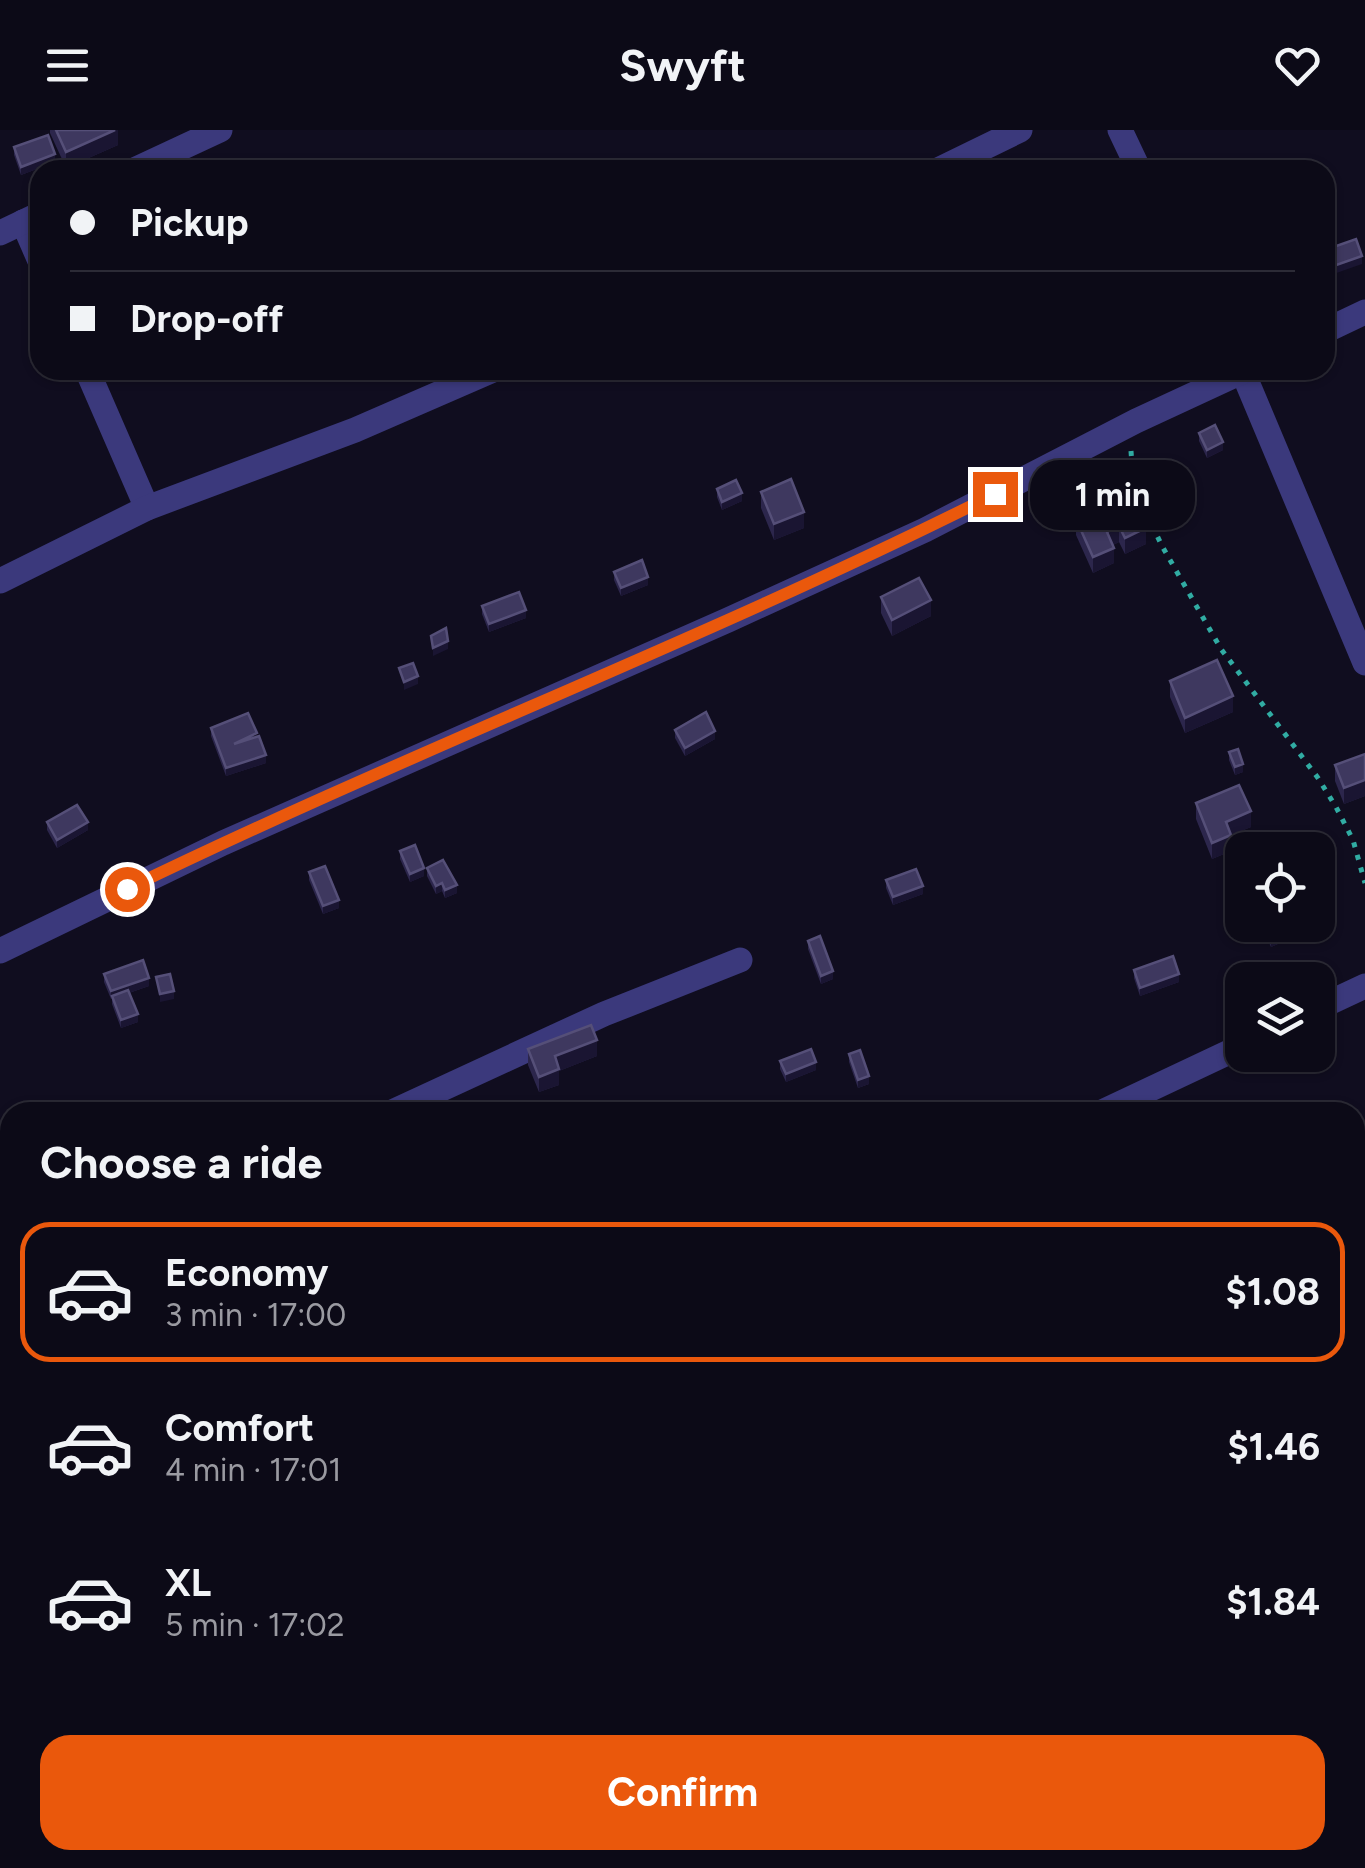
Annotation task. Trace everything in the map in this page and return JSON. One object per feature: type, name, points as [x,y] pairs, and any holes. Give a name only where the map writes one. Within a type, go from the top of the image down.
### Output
[{"type":"street","points":[[156,160],[220,130]]},
{"type":"street","points":[[958,160],[1020,130]]},
{"type":"street","points":[[1120,130],[1135,160]]},
{"type":"street","points":[[1335,326],[1365,312]]},
{"type":"street","points":[[91,380],[147,508]]},
{"type":"street","points":[[0,581],[147,508],[355,430],[470,380]]},
{"type":"street","points":[[0,951],[222,842],[926,530],[1223,380]]},
{"type":"street","points":[[1248,380],[1365,663]]},
{"type":"street","points":[[414,1102],[604,1014],[740,960]]},
{"type":"street","points":[[1335,1000],[1365,986]]},
{"type":"street","points":[[1123,1102],[1225,1054]]},
{"type":"path","points":[[1136,421],[1130,454],[1134,478],[1162,546],[1221,649],[1336,806],[1365,883]]},
{"type":"building","points":[[56,130],[115,130],[66,152]]},
{"type":"building","points":[[48,135],[55,154],[30,160],[21,167],[14,147]]},
{"type":"building","points":[[1356,239],[1362,256],[1335,265],[1335,246]]},
{"type":"building","points":[[1215,425],[1223,442],[1207,450],[1199,433]]},
{"type":"building","points":[[791,479],[804,512],[774,524],[761,492]]},
{"type":"building","points":[[736,480],[742,493],[722,502],[717,489]]},
{"type":"building","points":[[1131,494],[1146,528],[1125,538],[1119,526],[1107,532],[1114,548],[1093,557],[1076,519]]},
{"type":"building","points":[[642,560],[648,577],[621,588],[614,572]]},
{"type":"building","points":[[919,578],[931,600],[892,620],[881,597]]},
{"type":"building","points":[[519,592],[526,610],[489,624],[482,606]]},
{"type":"building","points":[[446,628],[448,641],[433,648],[431,636]]},
{"type":"building","points":[[1217,660],[1233,696],[1185,718],[1170,681]]},
{"type":"building","points":[[413,663],[418,676],[404,682],[399,668]]},
{"type":"building","points":[[706,712],[715,731],[685,748],[675,730]]},
{"type":"building","points":[[248,713],[257,733],[234,744],[259,736],[266,755],[226,768],[211,728]]},
{"type":"building","points":[[1238,749],[1243,764],[1235,767],[1229,752]]},
{"type":"building","points":[[1365,754],[1365,780],[1344,788],[1335,765]]},
{"type":"building","points":[[1239,785],[1251,811],[1226,822],[1230,832],[1212,843],[1196,803]]},
{"type":"building","points":[[77,805],[88,822],[57,840],[47,822]]},
{"type":"building","points":[[415,845],[424,868],[410,874],[400,851]]},
{"type":"building","points":[[443,860],[457,885],[445,890],[442,883],[436,886],[427,868]]},
{"type":"building","points":[[325,866],[339,900],[323,906],[309,872]]},
{"type":"building","points":[[916,869],[923,886],[893,897],[886,880]]},
{"type":"building","points":[[820,936],[833,971],[821,976],[808,941]]},
{"type":"building","points":[[1173,956],[1179,974],[1140,988],[1134,970]]},
{"type":"building","points":[[143,960],[149,978],[111,991],[104,974]]},
{"type":"building","points":[[170,974],[174,991],[160,994],[156,977]]},
{"type":"building","points":[[128,990],[138,1014],[121,1020],[112,996]]},
{"type":"building","points":[[591,1025],[597,1040],[555,1056],[559,1069],[539,1077],[528,1049]]},
{"type":"building","points":[[811,1049],[816,1062],[786,1074],[780,1061]]},
{"type":"building","points":[[860,1050],[869,1076],[858,1080],[849,1054]]},
{"type":"route","points":[[127,889],[222,842],[759,606],[995,494]]}]
